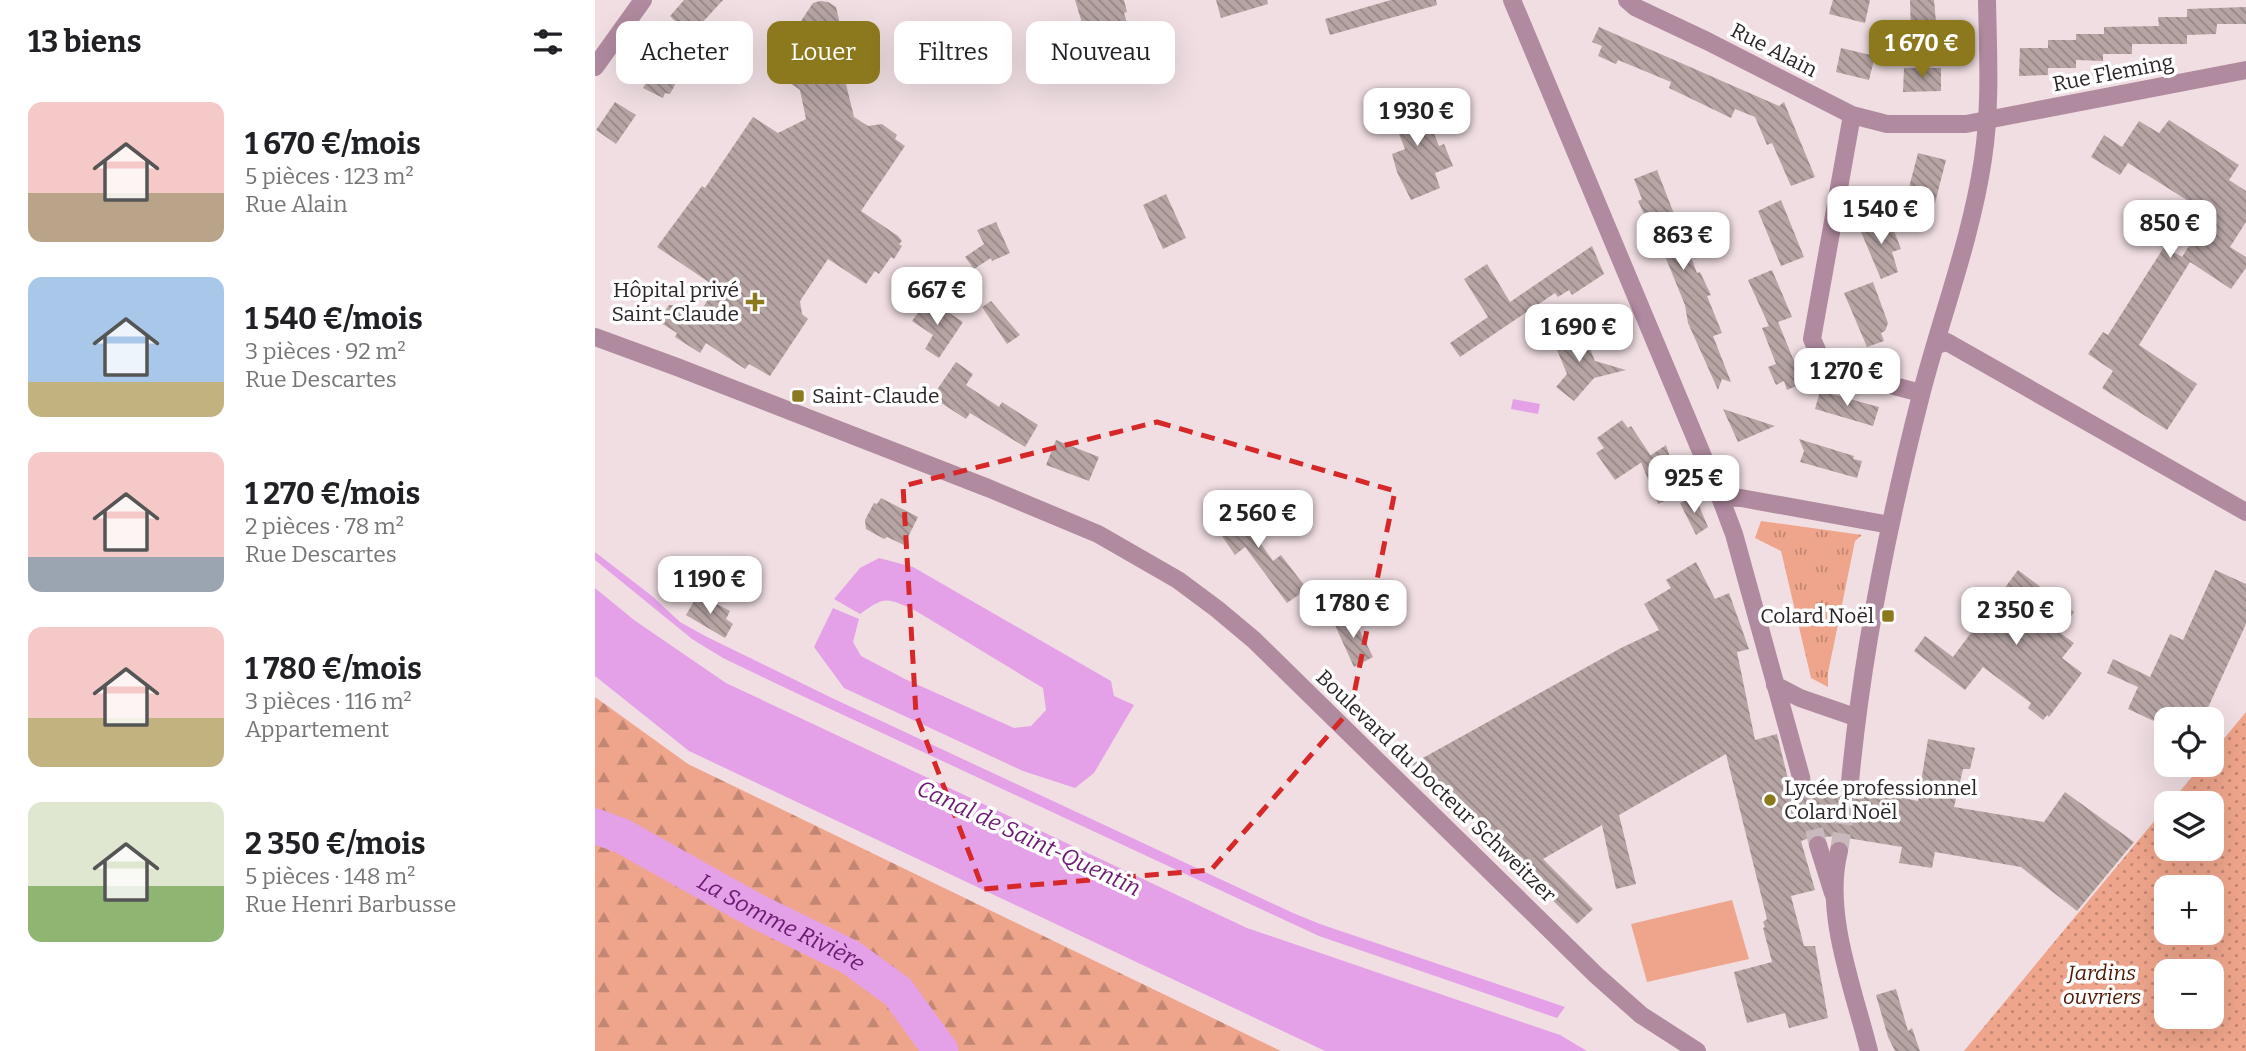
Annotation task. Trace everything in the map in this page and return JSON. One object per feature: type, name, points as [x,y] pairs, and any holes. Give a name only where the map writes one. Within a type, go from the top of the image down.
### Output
[{"type":"street","points":[[595,67],[643,0]]},
{"type":"street","points":[[1512,0],[1734,534],[1801,777]]},
{"type":"street","name":"Rue Alain","points":[[1627,0],[1635,7],[1852,116],[1887,124],[1966,124],[1988,119]]},
{"type":"street","points":[[1850,782],[1855,717],[1891,524],[1921,393],[1980,180],[1988,119],[1987,0]]},
{"type":"street","name":"Rue Fleming","points":[[1988,119],[2246,70]]},
{"type":"street","points":[[1852,116],[1812,339],[1820,356],[1844,373],[1921,393]]},
{"type":"street","name":"Boulevard du Docteur Schweitzer","points":[[595,337],[1000,493],[1098,534],[1178,580],[1254,640],[1596,975],[1641,1015],[1697,1051]]},
{"type":"street","points":[[1936,345],[1947,342],[2246,512]]},
{"type":"street","points":[[1720,497],[1741,498],[1891,524]]},
{"type":"street","points":[[1775,685],[1801,698],[1855,717]]},
{"type":"street","points":[[1818,845],[1833,893],[1836,922],[1869,1051]]},
{"type":"street","points":[[1833,893],[1839,851]]},
{"type":"highlighted area","points":[[1157,422],[1395,491],[1351,709],[1211,870],[983,889],[916,714],[903,486]]},
{"type":"green space","points":[[1761,521],[1862,535],[1855,541],[1828,673],[1828,687],[1811,678],[1781,551],[1755,538]]},
{"type":"green space","points":[[595,697],[688,764],[1281,1051],[595,1051]]},
{"type":"green space","name":"Jardins ouvriers","points":[[2246,712],[2246,1051],[1964,1051],[2154,821],[2154,861],[2224,861],[2224,791],[2180,791],[2192,777],[2224,777],[2224,739]]},
{"type":"green space","points":[[1732,900],[1749,959],[1647,982],[1631,924]]},
{"type":"water","points":[[1513,399],[1540,404],[1538,414],[1511,409]]},
{"type":"water","points":[[595,552],[652,596],[680,622],[832,698],[1293,913],[1565,1007],[1557,1018],[1319,936],[796,693],[723,658],[692,639],[595,560]]},
{"type":"water","points":[[879,558],[913,567],[1111,681],[1114,696],[1134,705],[1094,773],[1075,788],[1023,771],[844,688],[814,647],[833,608],[859,619],[853,642],[861,656],[905,679],[1014,728],[1031,726],[1046,710],[1043,688],[916,611],[887,600],[860,614],[834,599],[860,568]]},
{"type":"water","name":"Canal de Saint-Quentin","points":[[595,588],[634,620],[726,683],[1247,928],[1560,1035],[1587,1051],[1325,1051],[689,751],[595,676]]},
{"type":"building","points":[[684,0],[723,0],[704,21],[675,21],[670,16]]},
{"type":"building","points":[[1075,0],[1124,0],[1126,21],[1081,21]]},
{"type":"building","points":[[1216,0],[1267,0],[1268,4],[1221,18]]},
{"type":"building","points":[[1391,0],[1436,0],[1437,5],[1330,35],[1325,19]]},
{"type":"building","points":[[1833,0],[1870,0],[1865,23],[1829,14]]},
{"type":"building","points":[[1910,0],[1934,0],[1937,33],[1911,34]]},
{"type":"building","points":[[828,2],[836,7],[839,21],[801,21],[813,3]]},
{"type":"building","points":[[2246,7],[2246,24],[2217,24],[2216,34],[2187,35],[2187,44],[2132,44],[2132,54],[2103,54],[2103,61],[2076,60],[2076,68],[2048,68],[2048,75],[2019,76],[2020,48],[2048,48],[2048,40],[2076,40],[2076,34],[2104,34],[2104,27],[2159,26],[2158,17],[2187,17],[2187,9]]},
{"type":"building","points":[[1599,27],[1779,106],[1784,102],[1815,177],[1791,186],[1772,143],[1767,145],[1755,117],[1735,109],[1731,118],[1669,88],[1671,82],[1618,60],[1616,64],[1598,56],[1602,46],[1592,42]]},
{"type":"building","points":[[1841,48],[1875,56],[1869,80],[1836,72]]},
{"type":"building","points":[[1904,68],[1941,68],[1941,91],[1903,92]]},
{"type":"building","points":[[645,84],[675,84],[670,94],[665,93],[663,98],[643,88]]},
{"type":"building","points":[[791,84],[846,84],[854,117],[868,126],[882,124],[897,135],[895,139],[905,146],[861,211],[898,236],[902,246],[894,259],[891,257],[879,274],[875,271],[866,284],[828,259],[800,301],[802,314],[808,319],[770,376],[749,364],[745,369],[706,343],[700,353],[675,337],[677,333],[658,321],[669,305],[689,305],[700,312],[716,287],[657,247],[702,186],[705,188],[753,117],[778,133],[806,119],[800,90]]},
{"type":"building","points":[[1405,92],[1422,104],[1439,146],[1444,144],[1453,166],[1435,173],[1440,188],[1411,200],[1397,172],[1392,154],[1405,149],[1391,114],[1393,98]]},
{"type":"building","points":[[615,102],[636,115],[616,144],[596,130]]},
{"type":"building","points":[[2169,120],[2239,165],[2229,180],[2246,191],[2246,222],[2230,247],[2246,257],[2246,268],[2231,289],[2190,262],[2139,345],[2197,384],[2167,430],[2102,388],[2113,371],[2088,354],[2103,332],[2108,335],[2164,247],[2182,257],[2209,214],[2128,163],[2120,175],[2091,157],[2104,135],[2122,147],[2139,121],[2159,133]]},
{"type":"building","points":[[1918,153],[1946,160],[1935,203],[1907,195]]},
{"type":"building","points":[[1657,170],[1697,273],[1700,272],[1711,295],[1707,296],[1722,333],[1713,336],[1731,382],[1722,379],[1718,390],[1688,323],[1685,305],[1649,217],[1646,218],[1638,201],[1642,199],[1634,179]]},
{"type":"building","points":[[1166,194],[1186,238],[1163,249],[1143,205]]},
{"type":"building","points":[[1781,200],[1804,257],[1781,266],[1758,211]]},
{"type":"building","points":[[1877,217],[1881,227],[1891,223],[1901,249],[1892,252],[1898,272],[1881,279],[1858,225]]},
{"type":"building","points":[[996,222],[1010,253],[992,261],[991,258],[974,269],[965,257],[984,244],[977,230]]},
{"type":"building","points":[[1592,246],[1604,274],[1572,295],[1569,290],[1558,297],[1555,293],[1460,357],[1450,343],[1488,317],[1464,279],[1487,264],[1510,302]]},
{"type":"building","points":[[1772,270],[1792,317],[1778,322],[1803,383],[1787,390],[1784,381],[1776,385],[1768,367],[1776,364],[1762,328],[1769,326],[1748,280]]},
{"type":"building","points":[[1873,282],[1888,323],[1885,331],[1881,333],[1884,341],[1867,347],[1844,293]]},
{"type":"building","points":[[928,299],[963,322],[939,358],[925,349],[933,335],[912,321]]},
{"type":"building","points":[[991,301],[1020,335],[1007,344],[982,307]]},
{"type":"building","points":[[1581,328],[1595,361],[1626,370],[1594,378],[1574,401],[1556,387],[1567,374],[1553,340]]},
{"type":"building","points":[[956,362],[973,374],[966,385],[999,407],[1002,402],[1038,425],[1025,447],[970,413],[966,419],[932,397]]},
{"type":"building","points":[[1820,391],[1879,407],[1873,426],[1815,409]]},
{"type":"building","points":[[1723,409],[1775,426],[1738,442]]},
{"type":"building","points":[[1622,420],[1628,428],[1631,426],[1651,456],[1615,480],[1596,453],[1604,448],[1597,438]]},
{"type":"building","points":[[1799,439],[1862,461],[1857,478],[1800,462],[1804,451]]},
{"type":"building","points":[[1056,440],[1099,457],[1089,481],[1046,465]]},
{"type":"building","points":[[1666,445],[1682,493],[1658,504],[1641,462]]},
{"type":"building","points":[[1695,496],[1708,527],[1696,535],[1680,503]]},
{"type":"building","points":[[881,498],[918,517],[904,545],[887,537],[884,539],[866,529],[865,520],[874,503],[877,504]]},
{"type":"building","points":[[1237,501],[1242,509],[1245,506],[1259,525],[1251,530],[1273,561],[1281,555],[1307,589],[1287,603],[1245,547],[1235,555],[1215,526],[1222,522],[1217,514]]},
{"type":"building","points":[[1696,562],[1715,599],[1729,593],[1749,649],[1737,652],[1755,740],[1777,734],[1788,779],[1794,786],[1803,788],[1811,782],[1840,787],[1848,793],[1858,789],[1918,801],[1928,739],[1975,748],[1970,769],[1963,769],[1954,807],[2044,822],[2065,792],[2134,842],[2077,911],[2021,867],[1935,852],[1932,868],[1899,863],[1902,847],[1820,834],[1801,841],[1815,890],[1791,896],[1804,946],[1815,946],[1828,1018],[1789,1028],[1785,1013],[1747,1023],[1734,972],[1772,962],[1763,928],[1763,922],[1767,919],[1726,754],[1619,815],[1636,884],[1616,889],[1602,825],[1543,859],[1593,909],[1577,924],[1412,764],[1621,648],[1659,630],[1644,604],[1671,588],[1666,580]]},
{"type":"building","points":[[2018,570],[2074,612],[2059,632],[2074,643],[2062,658],[2082,673],[2049,717],[2047,715],[2043,720],[2028,708],[2031,703],[1983,667],[1965,690],[1914,651],[1925,636],[1953,657]]},
{"type":"building","points":[[2215,570],[2246,584],[2246,624],[2208,707],[2154,707],[2154,721],[2128,709],[2138,687],[2107,673],[2113,659],[2150,677],[2170,634],[2183,640]]},
{"type":"building","points":[[698,594],[730,611],[726,619],[733,624],[725,638],[686,615]]},
{"type":"building","points":[[1351,613],[1373,657],[1354,667],[1333,621]]},
{"type":"building","points":[[1896,989],[1908,1031],[1912,1028],[1920,1051],[1895,1051],[1888,1037],[1876,995]]},
{"type":"waterway","name":"La Somme Rivière","points":[[595,826],[622,836],[756,911],[850,957],[898,992],[941,1051]]},
{"type":"tunnel","points":[[1801,777],[1818,845]]},
{"type":"tunnel","points":[[1839,851],[1850,782]]},
{"type":"place","name":"Hôpital privé Saint-Claude","points":[[755,302]]},
{"type":"place","name":"Saint-Claude","points":[[798,396]]},
{"type":"place","name":"Colard Noël","points":[[1888,616]]},
{"type":"place","name":"Lycée professionnel Colard Noël","points":[[1770,800]]}]
